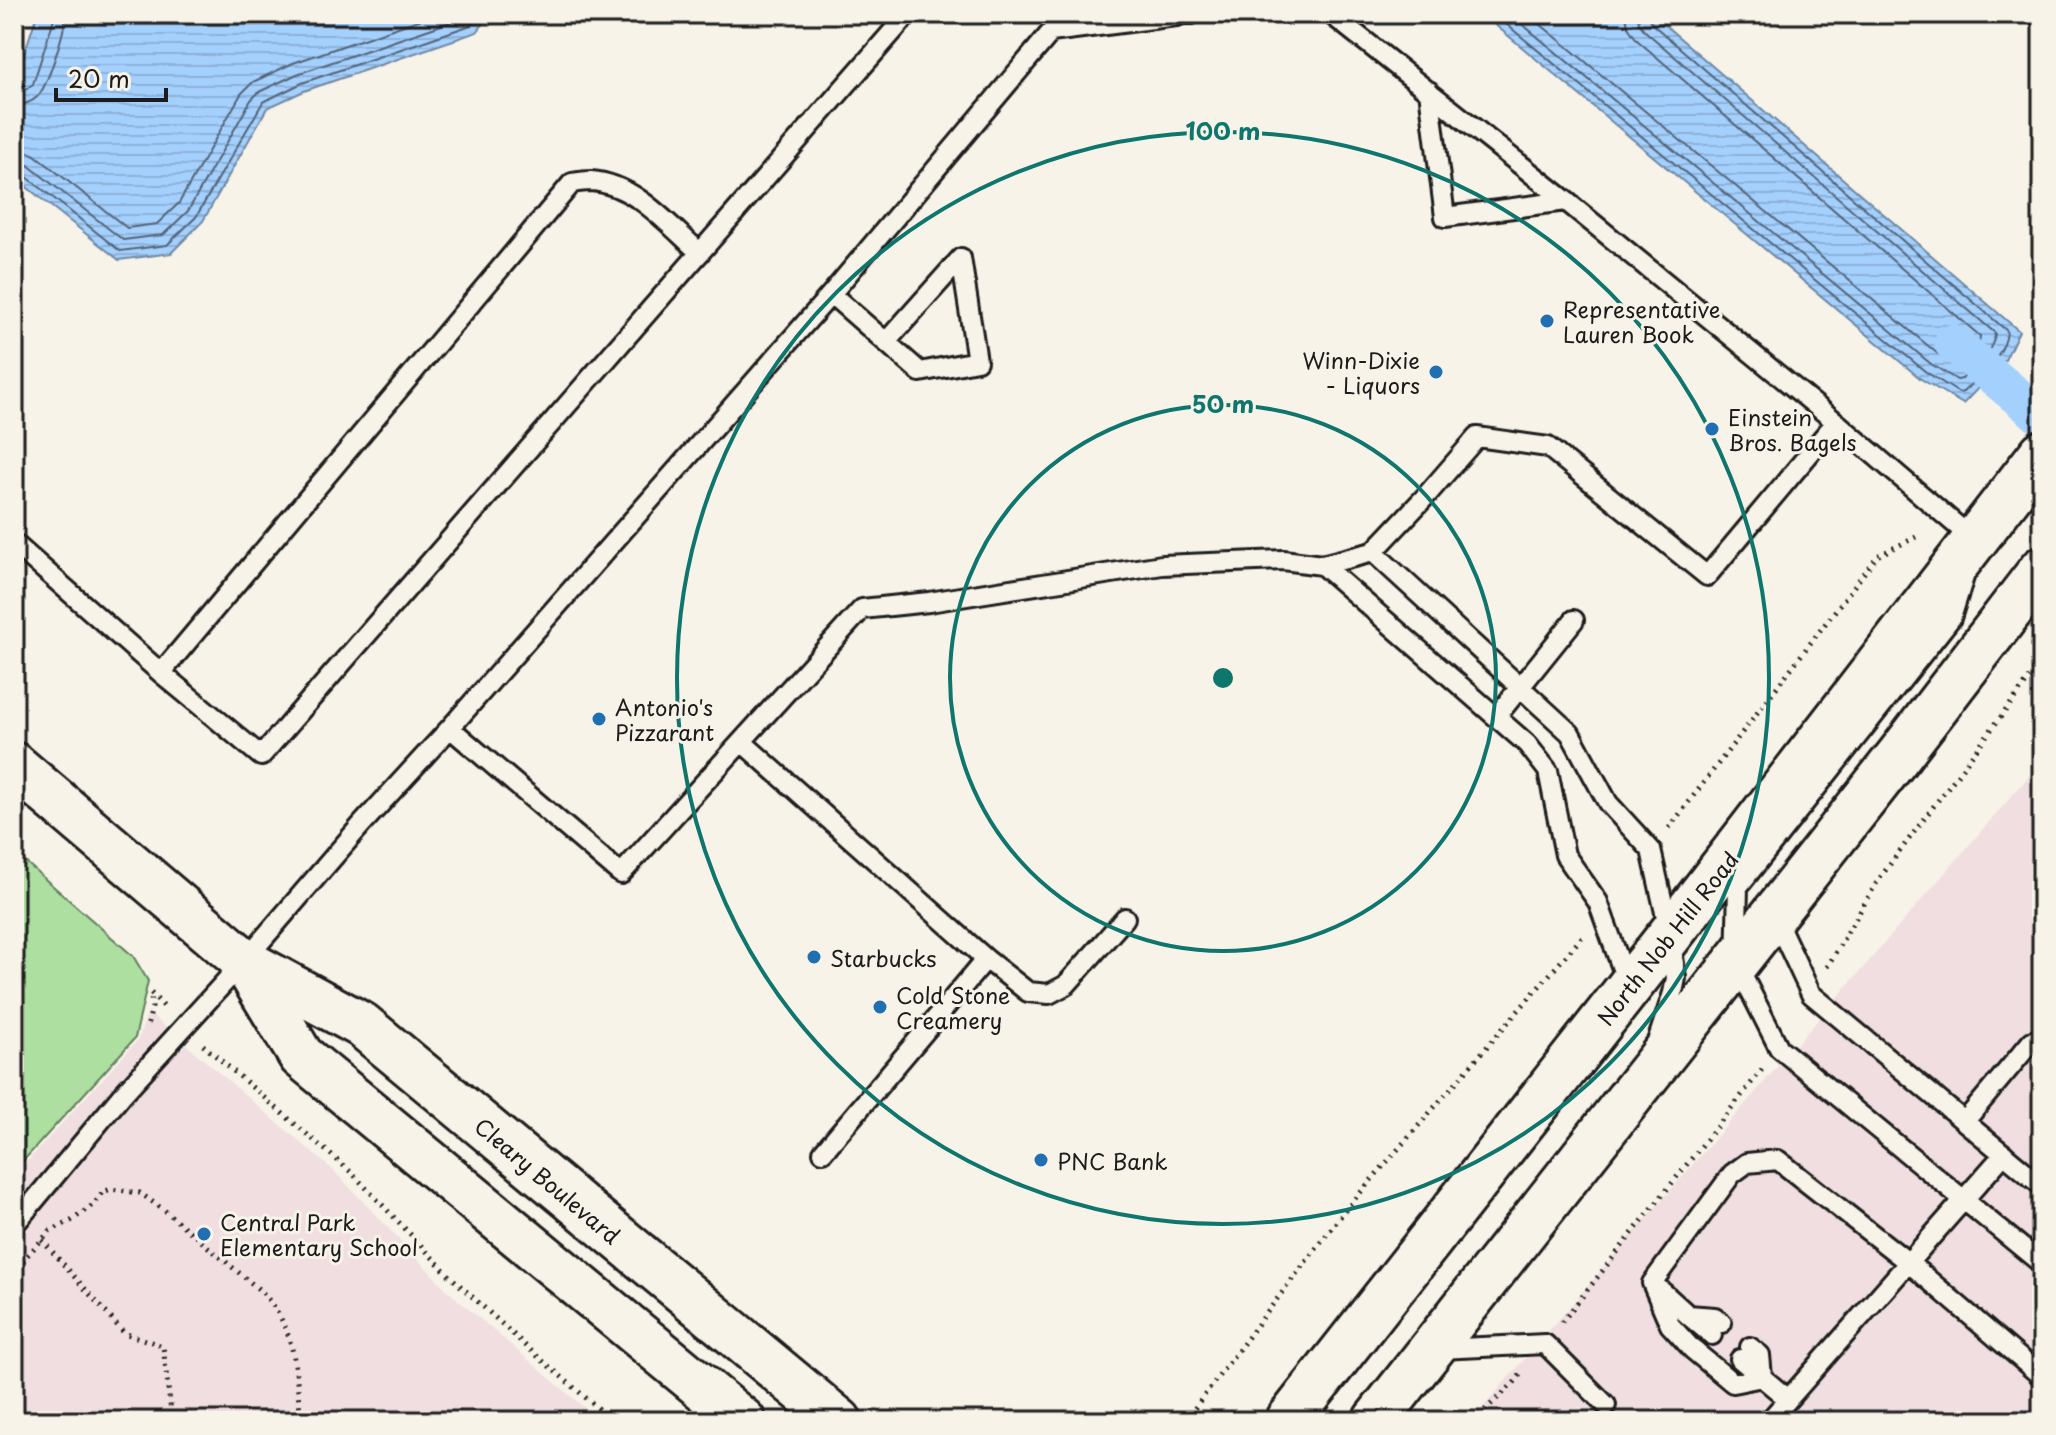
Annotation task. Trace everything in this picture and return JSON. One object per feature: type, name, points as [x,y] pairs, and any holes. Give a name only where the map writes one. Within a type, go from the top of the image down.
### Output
[{"type":"main road","name":"North Nob Hill Road","points":[[1288,1421],[1629,988],[2035,462]]},
{"type":"main road","points":[[1375,1421],[2042,569]]},
{"type":"main road","name":"Cleary Boulevard","points":[[14,765],[244,961],[362,1025],[839,1421]]},
{"type":"main road","name":"Cleary Boulevard","points":[[244,961],[301,1056],[743,1421]]},
{"type":"lane","points":[[14,543],[161,673],[261,756],[908,14]]},
{"type":"lane","points":[[14,1225],[122,1095],[244,961],[831,294],[1051,32],[1192,14]]},
{"type":"lane","points":[[1331,14],[1566,201],[1975,540],[1951,618],[1738,887],[1736,963],[1779,1048],[2042,1264]]},
{"type":"lane","points":[[1429,91],[1445,217],[1566,201]]},
{"type":"lane","points":[[161,673],[572,183],[591,181],[613,186],[641,200],[700,253]]},
{"type":"lane","points":[[831,294],[920,372],[977,361],[961,258],[886,342]]},
{"type":"lane","points":[[450,728],[621,874],[862,609],[929,602],[1162,565],[1283,560],[1322,565],[1373,552],[1477,437],[1548,447],[1707,576],[1836,422]]},
{"type":"lane","points":[[1373,552],[1570,733],[1608,803],[1651,850],[1676,978],[1645,1079]]},
{"type":"lane","points":[[1322,565],[1527,744],[1548,771],[1565,855],[1598,902],[1629,988]]},
{"type":"lane","points":[[1496,717],[1574,620]]},
{"type":"lane","points":[[742,742],[986,959],[1028,992],[1049,994],[1066,985],[1125,918]]},
{"type":"lane","points":[[1774,914],[1811,994],[2042,1186]]},
{"type":"lane","points":[[823,1152],[986,959]]},
{"type":"lane","points":[[1965,1121],[2032,1041],[2042,1039]]},
{"type":"lane","points":[[1769,1421],[2004,1154]]},
{"type":"lane","points":[[1652,1283],[1732,1174],[1747,1163],[1778,1160],[1909,1263],[2042,1377]]},
{"type":"lane","points":[[1652,1283],[1688,1315],[1715,1317],[1717,1329]]},
{"type":"lane","points":[[1652,1283],[1670,1325],[1692,1349],[1733,1383],[1762,1377]]},
{"type":"lane","points":[[1433,1349],[1545,1344],[1606,1405]]},
{"type":"lane","points":[[1745,1353],[1762,1377],[1788,1399]]},
{"type":"path","points":[[1651,850],[1877,556],[1916,537]]},
{"type":"path","points":[[1185,1421],[1347,1208],[1602,913]]},
{"type":"path","points":[[151,993],[217,1058],[351,1172],[451,1277],[613,1421]]},
{"type":"path","points":[[14,1284],[24,1259],[50,1231],[71,1221],[94,1204],[103,1192],[111,1189],[140,1193],[275,1306],[286,1326],[293,1349],[301,1421]]},
{"type":"path","points":[[42,1240],[124,1333],[163,1346],[172,1421]]},
{"type":"shaded area","points":[[2042,761],[2042,1421],[1471,1421]]},
{"type":"shaded area","name":"Central Park Elementary School","points":[[148,1012],[334,1171],[450,1293],[600,1421],[14,1421],[14,1176],[138,1040]]},
{"type":"green space","points":[[14,852],[133,956],[148,981],[135,1038],[14,1171]]},
{"type":"water","points":[[37,14],[491,14],[477,32],[304,91],[267,108],[203,221],[171,253],[119,260],[14,177],[14,86]]},
{"type":"water","points":[[1482,14],[1652,14],[2019,331],[2005,360],[1963,404],[1921,379]]},
{"type":"waterway","points":[[1953,343],[2042,417]]},
{"type":"place","name":"Representative Lauren Book","points":[[1547,321]]},
{"type":"place","name":"Winn-Dixie - Liquors","points":[[1436,372]]},
{"type":"place","name":"Einstein Bros. Bagels","points":[[1712,429]]},
{"type":"place","name":"Antonio's Pizzarant","points":[[599,719]]},
{"type":"place","name":"Starbucks","points":[[814,957]]},
{"type":"place","name":"Cold Stone Creamery","points":[[880,1007]]},
{"type":"place","name":"PNC Bank","points":[[1041,1160]]},
{"type":"place","name":"Central Park Elementary School","points":[[204,1234]]}]
